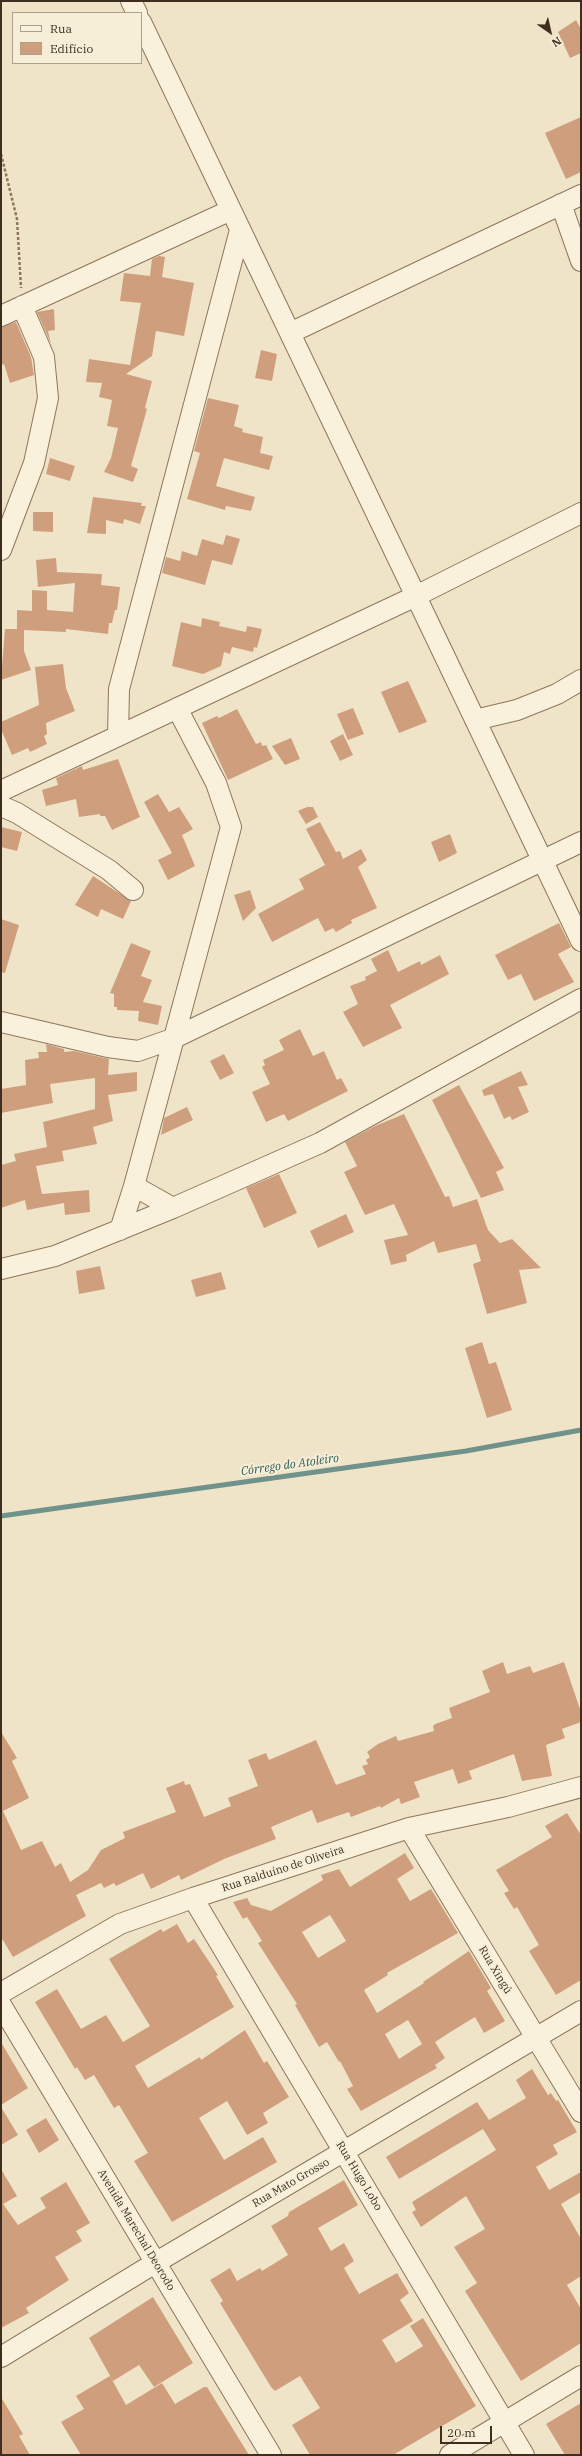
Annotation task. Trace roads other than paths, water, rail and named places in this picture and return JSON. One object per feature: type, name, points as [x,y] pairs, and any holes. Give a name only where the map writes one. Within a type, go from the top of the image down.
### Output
[{"type":"street","points":[[131,1],[136,12]]},
{"type":"street","points":[[142,24],[581,941]]},
{"type":"street","points":[[290,333],[581,195]]},
{"type":"street","points":[[561,204],[581,261]]},
{"type":"street","points":[[1,316],[231,210]]},
{"type":"street","points":[[118,736],[119,689],[240,230]]},
{"type":"street","points":[[1,550],[34,463],[48,398],[44,357],[22,306]]},
{"type":"street","points":[[1,791],[416,596],[581,513]]},
{"type":"street","points":[[475,720],[517,710],[557,694],[581,680]]},
{"type":"street","points":[[120,1230],[134,1186],[172,1039],[231,827],[216,783],[177,708]]},
{"type":"street","points":[[1,806],[17,813],[109,870],[133,890]]},
{"type":"street","points":[[1,1022],[108,1047],[138,1051],[172,1039],[581,842]]},
{"type":"street","points":[[1,1269],[55,1256],[173,1208],[320,1143],[581,999]]},
{"type":"street","points":[[134,1186],[173,1208]]},
{"type":"street","name":"Rua Balduíno de Oliveira","points":[[1,1993],[120,1924],[193,1898],[409,1828],[508,1807],[581,1787]]},
{"type":"street","name":"Rua Xingú","points":[[409,1828],[581,2112]]},
{"type":"street","name":"Rua Hugo Lobo","points":[[193,1898],[524,2455]]},
{"type":"street","name":"Avenida Marechal Deorodo","points":[[1,2005],[271,2455]]},
{"type":"street","name":"Rua Mato Grosso","points":[[1,2357],[155,2263],[581,2011]]},
{"type":"street","points":[[450,2455],[581,2376]]},
{"type":"waterway","name":"Córrego do Atoleiro","points":[[1,1516],[466,1451],[581,1430]]}]
